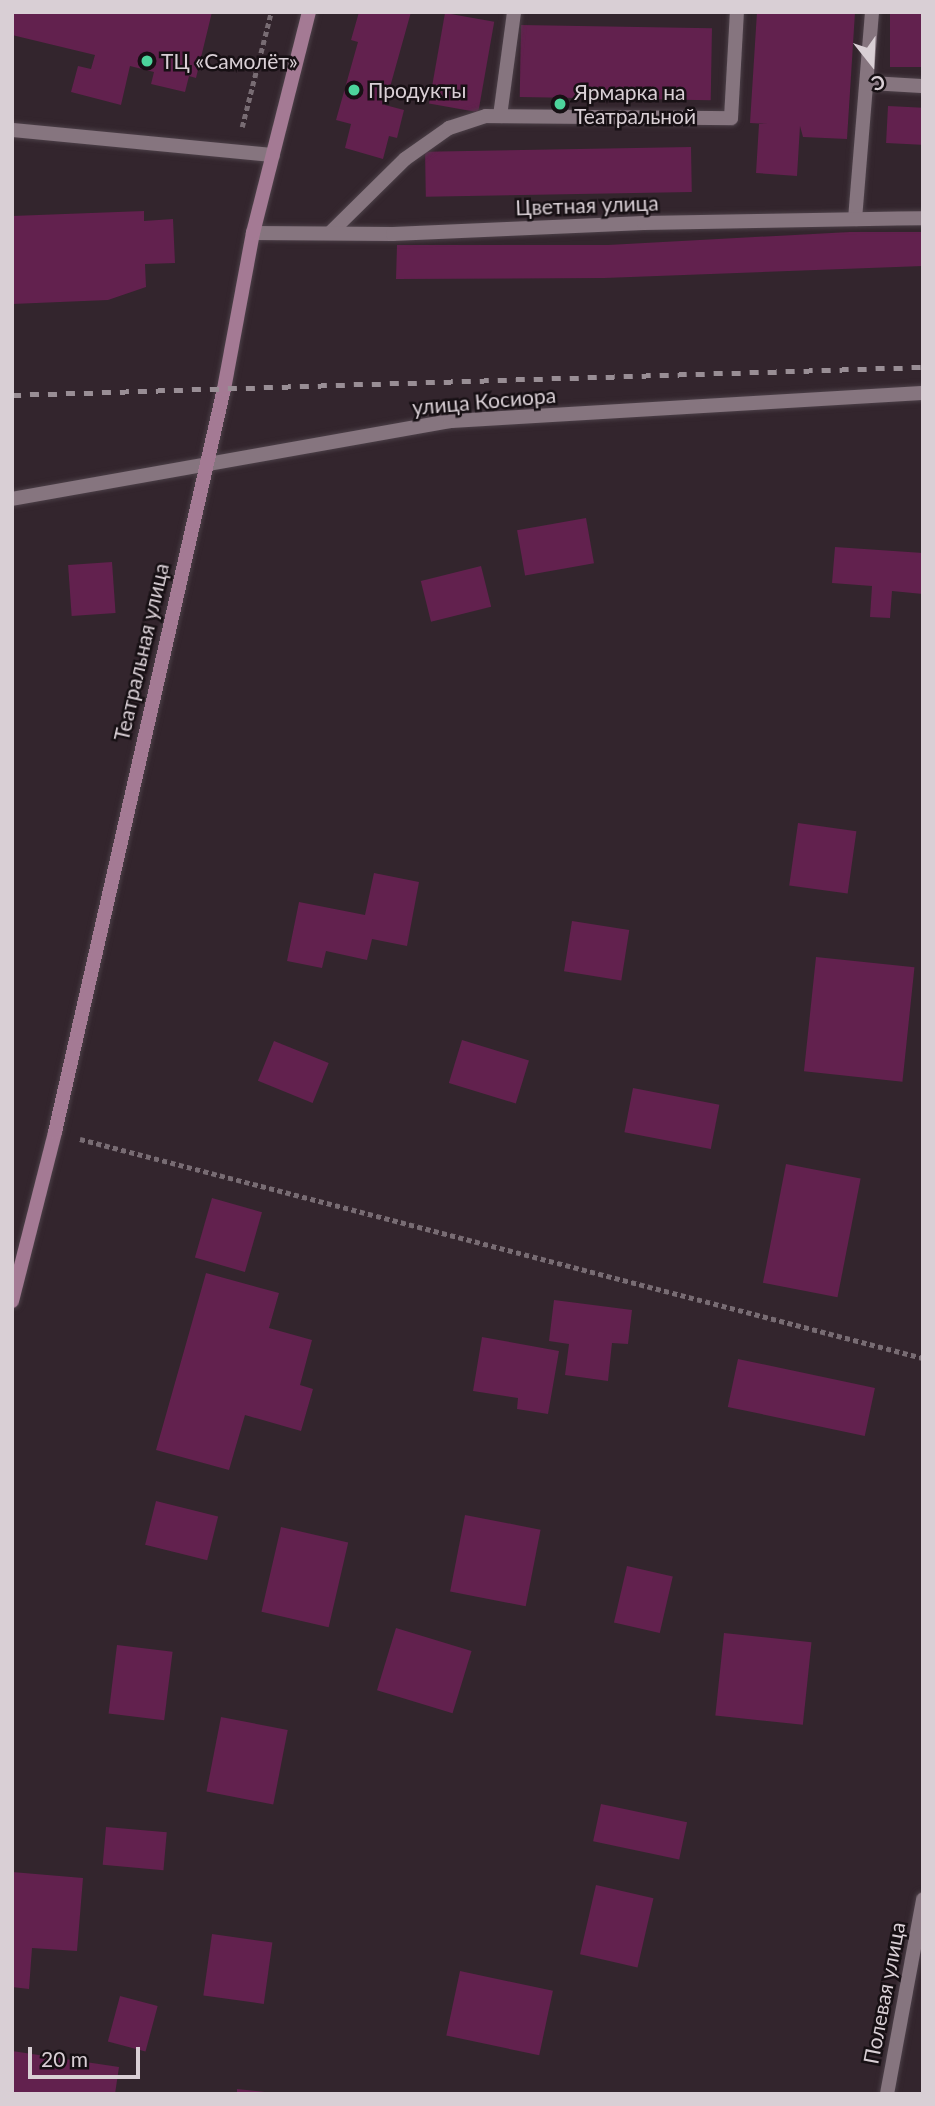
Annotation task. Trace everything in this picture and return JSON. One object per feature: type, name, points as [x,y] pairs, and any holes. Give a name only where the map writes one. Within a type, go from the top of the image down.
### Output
[{"type":"street","name":"Театральная улица","points":[[12,1301],[55,1132],[205,465],[253,233],[309,12]]},
{"type":"street","points":[[500,116],[514,12]]},
{"type":"street","points":[[330,233],[405,159],[449,128],[500,116],[731,118],[737,12]]},
{"type":"street","points":[[855,219],[869,83],[872,12]]},
{"type":"street","points":[[869,83],[923,86]]},
{"type":"street","points":[[12,130],[273,155]]},
{"type":"street","name":"Цветная улица","points":[[253,233],[923,218]]},
{"type":"street","name":"улица Косиора","points":[[12,499],[450,421],[923,393]]},
{"type":"street","name":"Полевая улица","points":[[887,2094],[923,1899]]},
{"type":"path","points":[[235,151],[271,12]]},
{"type":"path","points":[[55,1132],[923,1358]]},
{"type":"building","name":"ТЦ «Самолёт»","points":[[12,12],[212,12],[196,78],[189,76],[185,92],[151,84],[154,72],[130,66],[121,105],[71,92],[78,66],[91,69],[95,55],[12,35]]},
{"type":"building","points":[[359,12],[411,12],[385,105],[404,110],[397,138],[389,136],[383,159],[345,148],[351,124],[336,120],[358,42],[351,40]]},
{"type":"building","points":[[757,12],[855,12],[847,139],[803,137],[800,126],[797,176],[756,173],[759,124],[768,124],[750,123]]},
{"type":"building","points":[[890,12],[923,12],[923,67],[890,67]]},
{"type":"building","points":[[445,13],[494,22],[478,112],[429,104]]},
{"type":"building","points":[[521,25],[712,28],[711,100],[520,97]]},
{"type":"building","points":[[888,106],[923,108],[921,145],[886,143]]},
{"type":"building","points":[[691,147],[692,192],[426,197],[425,152]]},
{"type":"building","points":[[144,211],[144,221],[173,219],[175,263],[145,264],[146,287],[108,300],[12,304],[12,216]]},
{"type":"building","points":[[850,232],[923,232],[923,266],[604,278],[396,279],[397,245],[608,245]]},
{"type":"building","points":[[586,518],[594,563],[525,575],[517,530]]},
{"type":"building","points":[[835,547],[923,553],[923,594],[892,591],[890,618],[870,617],[872,586],[832,583]]},
{"type":"building","points":[[112,562],[116,613],[72,616],[68,565]]},
{"type":"building","points":[[481,566],[491,607],[431,622],[421,581]]},
{"type":"building","points":[[798,823],[856,831],[848,894],[789,885]]},
{"type":"building","points":[[374,873],[419,882],[407,946],[372,939],[367,960],[326,951],[322,968],[287,961],[299,902],[365,915]]},
{"type":"building","points":[[572,921],[629,930],[621,980],[564,971]]},
{"type":"building","points":[[816,957],[914,967],[902,1082],[804,1071]]},
{"type":"building","points":[[462,1040],[529,1060],[516,1103],[449,1083]]},
{"type":"building","points":[[274,1041],[329,1063],[313,1103],[258,1081]]},
{"type":"building","points":[[633,1088],[719,1105],[711,1149],[624,1132]]},
{"type":"building","points":[[786,1164],[861,1179],[838,1297],[763,1283]]},
{"type":"building","points":[[212,1198],[262,1212],[245,1272],[195,1258]]},
{"type":"building","points":[[206,1273],[279,1293],[269,1328],[312,1340],[300,1385],[313,1389],[301,1431],[245,1415],[229,1470],[156,1450]]},
{"type":"building","points":[[554,1300],[632,1310],[628,1344],[612,1343],[608,1381],[565,1375],[569,1344],[549,1341]]},
{"type":"building","points":[[482,1337],[559,1351],[548,1414],[517,1409],[518,1398],[473,1391]]},
{"type":"building","points":[[738,1359],[875,1388],[865,1436],[728,1407]]},
{"type":"building","points":[[156,1501],[218,1516],[207,1560],[145,1545]]},
{"type":"building","points":[[465,1515],[541,1530],[526,1606],[450,1592]]},
{"type":"building","points":[[281,1527],[348,1543],[329,1627],[261,1612]]},
{"type":"building","points":[[627,1566],[673,1577],[660,1633],[614,1623]]},
{"type":"building","points":[[396,1628],[472,1651],[453,1713],[377,1690]]},
{"type":"building","points":[[724,1633],[812,1642],[803,1725],[715,1716]]},
{"type":"building","points":[[117,1645],[173,1652],[164,1720],[109,1713]]},
{"type":"building","points":[[221,1717],[288,1730],[273,1805],[206,1792]]},
{"type":"building","points":[[601,1804],[687,1822],[679,1859],[593,1841]]},
{"type":"building","points":[[106,1827],[167,1832],[163,1870],[103,1865]]},
{"type":"building","points":[[12,1872],[83,1878],[77,1951],[32,1948],[29,1989],[12,1987]]},
{"type":"building","points":[[596,1885],[653,1898],[638,1967],[580,1954]]},
{"type":"building","points":[[212,1934],[272,1942],[264,2004],[203,1995]]},
{"type":"building","points":[[460,1971],[553,1991],[539,2055],[446,2036]]},
{"type":"building","points":[[120,1996],[158,2006],[146,2051],[108,2041]]},
{"type":"building","points":[[12,2051],[119,2067],[115,2094],[12,2094]]},
{"type":"building","points":[[237,2089],[265,2092],[265,2094],[237,2094]]},
{"type":"railway","points":[[12,395],[923,367]]},
{"type":"place","name":"ТЦ «Самолёт»","points":[[147,61]]},
{"type":"place","name":"Продукты","points":[[354,90]]},
{"type":"place","name":"Ярмарка на Театральной","points":[[560,104]]}]
